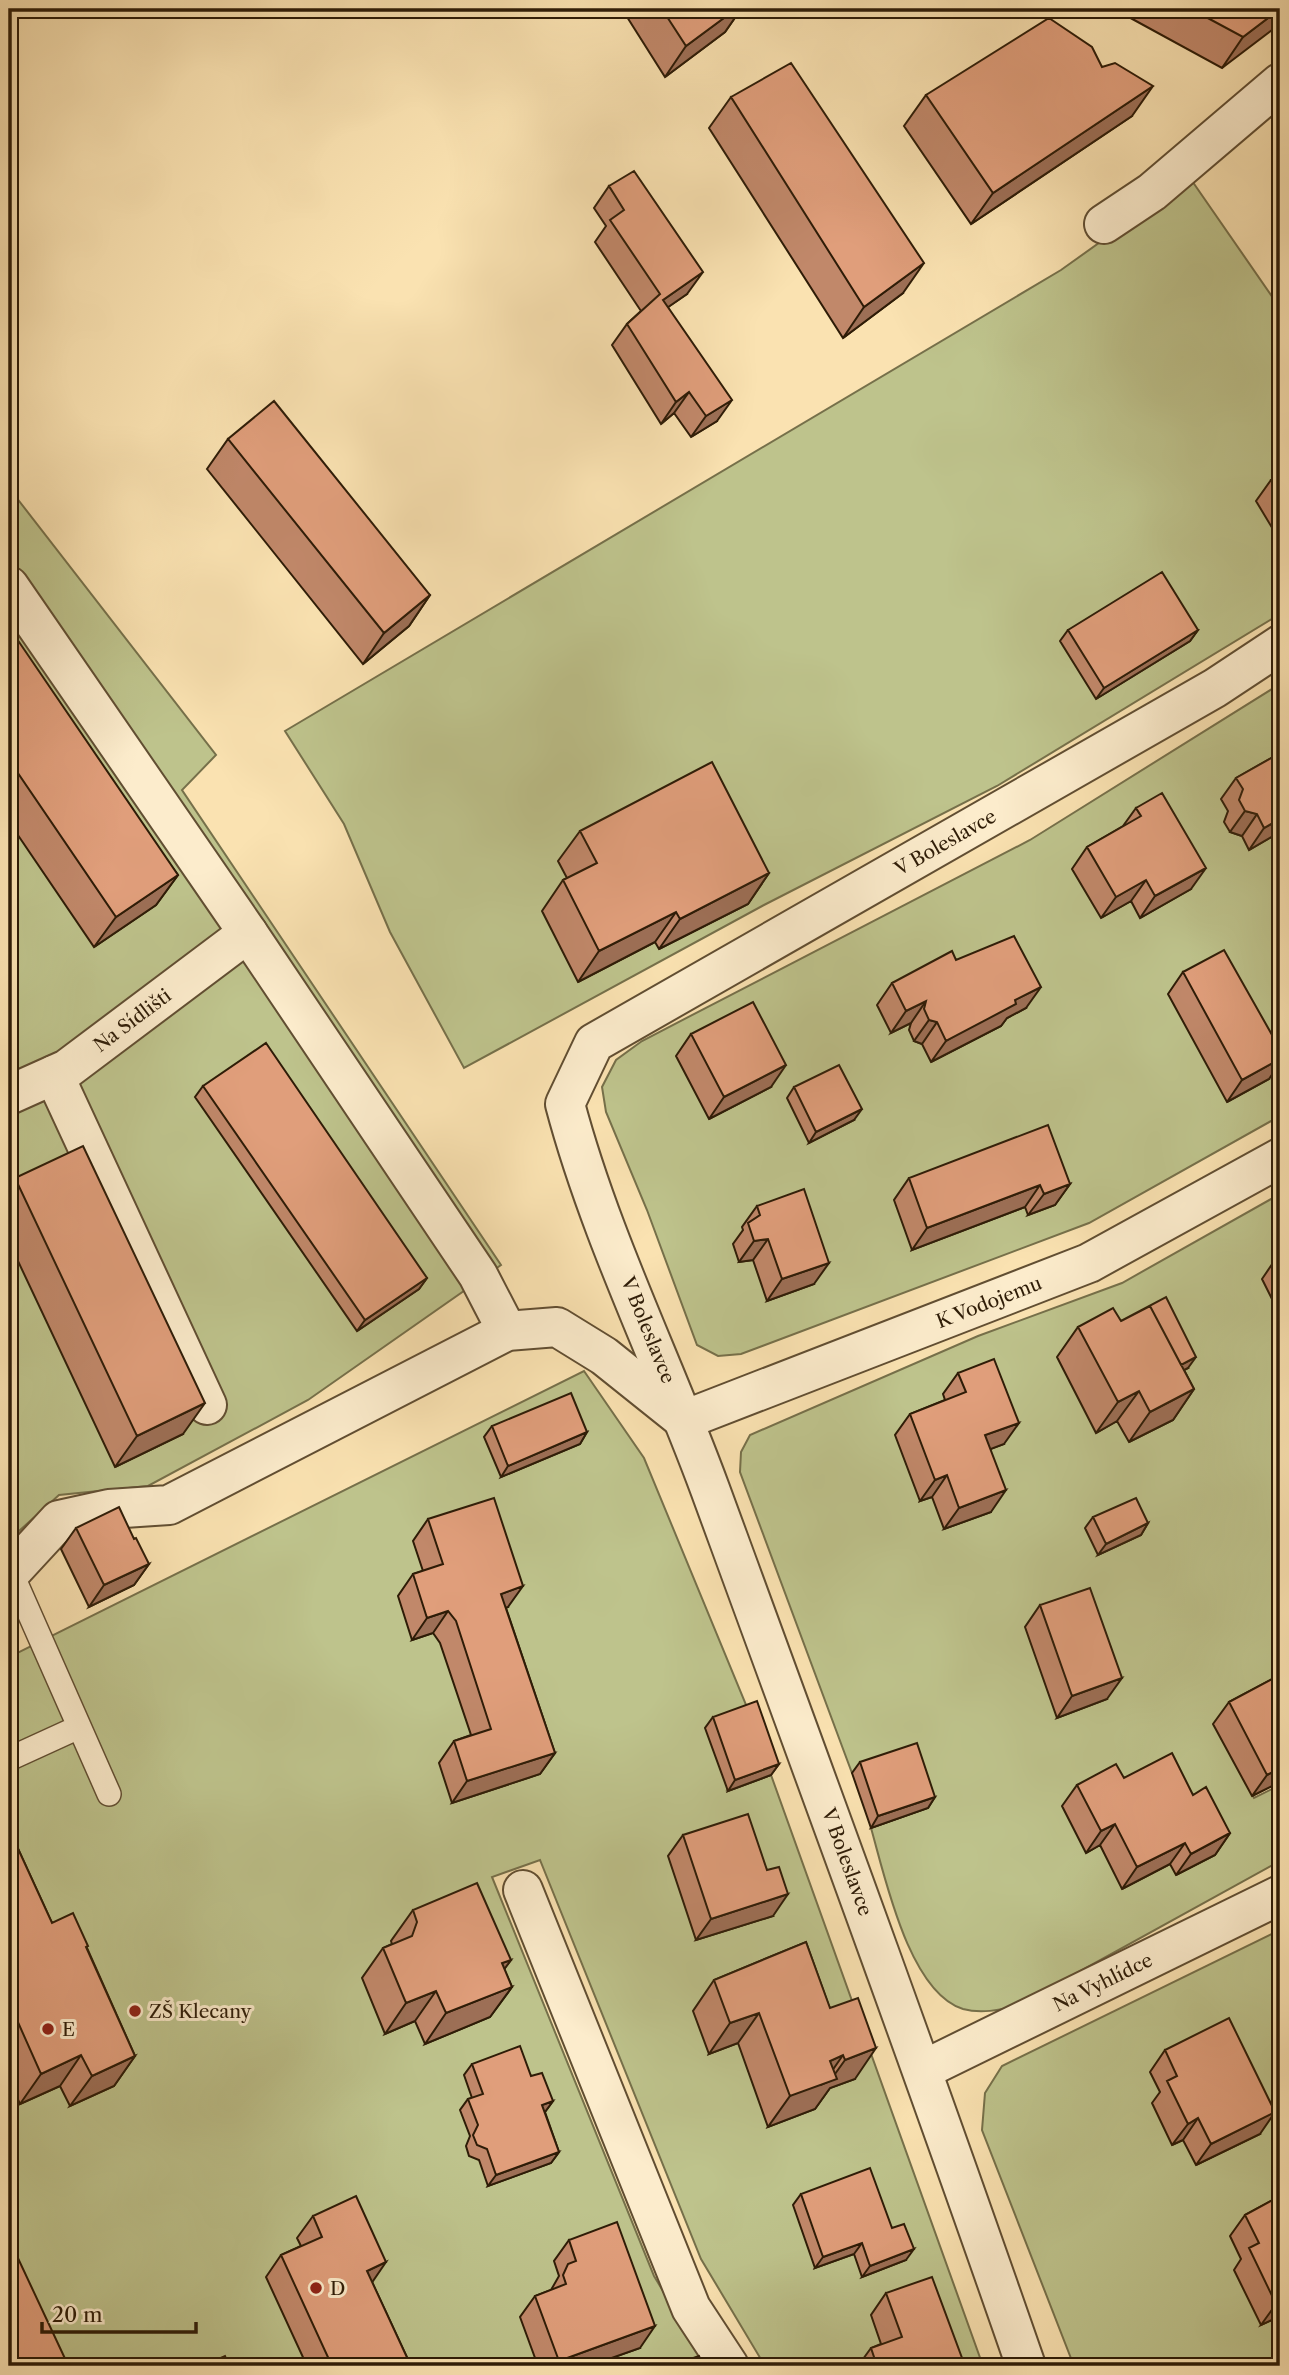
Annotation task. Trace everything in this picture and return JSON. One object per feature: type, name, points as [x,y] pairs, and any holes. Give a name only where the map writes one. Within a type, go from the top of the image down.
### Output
[{"type":"street","points":[[1104,225],[1152,192],[1280,83]]},
{"type":"street","points":[[9,586],[248,933],[478,1275],[507,1331]]},
{"type":"street","name":"V Boleslavce","points":[[1026,2366],[923,2070],[684,1420],[582,1167],[565,1104],[594,1044],[1215,688],[1280,645]]},
{"type":"street","name":"Na Sídlišti","points":[[9,1096],[67,1069],[248,933]]},
{"type":"street","points":[[54,1075],[207,1405]]},
{"type":"street","name":"K Vodojemu","points":[[684,1420],[1089,1263],[1280,1158]]},
{"type":"street","points":[[10,1573],[60,1520],[109,1509],[169,1505],[507,1331],[557,1327],[604,1356],[684,1420]]},
{"type":"street","points":[[523,1890],[691,2308],[729,2366]]},
{"type":"street","name":"Na Vyhlídce","points":[[923,2070],[1280,1895]]},
{"type":"lane","points":[[10,1573],[110,1794]]},
{"type":"lane","points":[[9,1759],[79,1727]]},
{"type":"green space","points":[[1190,178],[1280,308],[1280,614],[997,786],[764,905],[464,1068],[390,932],[344,824],[285,731],[1061,270]]},
{"type":"green space","points":[[9,488],[216,755],[182,790],[501,1265],[308,1400],[148,1486],[59,1495],[9,1540]]},
{"type":"green space","points":[[1280,684],[1280,1116],[1089,1223],[741,1354],[718,1356],[697,1345],[647,1210],[606,1112],[602,1087],[616,1060],[642,1041],[1030,840]]},
{"type":"green space","points":[[1280,1194],[1280,1691],[1215,1726],[1254,1798],[1280,1785],[1280,1861],[1017,2006],[983,2011],[963,2009],[944,1998],[928,1980],[914,1957],[892,1902],[871,1828],[927,1808],[852,1773],[740,1472],[741,1452],[750,1435],[978,1336],[1122,1283]]},
{"type":"green space","points":[[584,1371],[644,1458],[749,1712],[727,1790],[771,1775],[983,2366],[765,2366],[701,2259],[540,1860],[492,1877],[654,2276],[708,2366],[9,2366],[9,1657]]},
{"type":"green space","points":[[1280,1930],[1280,2366],[1074,2366],[982,2130],[985,2093],[1002,2066]]},
{"type":"building","points":[[662,9],[736,9],[686,46]]},
{"type":"building","points":[[1191,9],[1280,9],[1243,37]]},
{"type":"building","points":[[1049,18],[1092,47],[1102,67],[1115,63],[1153,86],[993,193],[926,95]]},
{"type":"building","points":[[791,63],[924,263],[864,307],[731,97]]},
{"type":"building","points":[[634,171],[703,272],[663,300],[732,400],[706,416],[689,392],[676,402],[627,324],[660,294],[610,220],[624,210],[609,186]]},
{"type":"building","points":[[274,401],[430,595],[384,633],[228,439]]},
{"type":"building","points":[[1280,474],[1280,495],[1271,480]]},
{"type":"building","points":[[1162,572],[1198,630],[1104,688],[1068,630]]},
{"type":"building","points":[[17,639],[178,875],[116,917],[9,760],[9,645]]},
{"type":"building","points":[[1280,753],[1280,819],[1264,828],[1257,814],[1245,811],[1239,800],[1243,789],[1236,778]]},
{"type":"building","points":[[712,762],[769,873],[680,919],[676,912],[599,951],[563,880],[597,863],[580,831]]},
{"type":"building","points":[[1162,793],[1206,868],[1155,896],[1146,880],[1116,897],[1087,847],[1141,816],[1136,808]]},
{"type":"building","points":[[1014,936],[1041,987],[1015,1000],[1016,1004],[946,1041],[937,1022],[929,1020],[924,1009],[926,1001],[906,1011],[892,983],[952,951],[956,960]]},
{"type":"building","points":[[1224,950],[1280,1049],[1280,1059],[1242,1080],[1183,972]]},
{"type":"building","points":[[753,1002],[786,1065],[724,1097],[691,1034]]},
{"type":"building","points":[[266,1043],[427,1278],[365,1320],[203,1086]]},
{"type":"building","points":[[839,1065],[862,1109],[816,1132],[794,1087]]},
{"type":"building","points":[[1048,1125],[1070,1184],[1044,1194],[1040,1185],[927,1228],[909,1178]]},
{"type":"building","points":[[83,1146],[205,1403],[137,1436],[15,1178]]},
{"type":"building","points":[[804,1189],[829,1263],[782,1279],[768,1239],[754,1241],[748,1223],[760,1215],[757,1206]]},
{"type":"building","points":[[1166,1297],[1196,1357],[1181,1365],[1150,1306],[1121,1321]]},
{"type":"building","points":[[1150,1306],[1194,1389],[1150,1412],[1139,1391],[1118,1402],[1078,1327],[1113,1308],[1121,1321]]},
{"type":"building","points":[[994,1359],[1019,1423],[985,1435],[1006,1490],[959,1508],[947,1475],[935,1480],[910,1414],[966,1392],[958,1373]]},
{"type":"building","points":[[571,1393],[587,1432],[508,1466],[492,1426]]},
{"type":"building","points":[[494,1498],[523,1586],[501,1594],[555,1753],[467,1781],[454,1741],[491,1729],[456,1621],[448,1611],[427,1618],[413,1574],[443,1564],[428,1519]]},
{"type":"building","points":[[1136,1498],[1148,1523],[1106,1544],[1093,1517]]},
{"type":"building","points":[[119,1507],[149,1564],[104,1585],[76,1528]]},
{"type":"building","points":[[1090,1588],[1122,1678],[1072,1696],[1040,1605]]},
{"type":"building","points":[[1280,1675],[1280,1768],[1267,1775],[1229,1702]]},
{"type":"building","points":[[757,1701],[779,1764],[735,1780],[713,1717]]},
{"type":"building","points":[[917,1743],[935,1797],[878,1816],[860,1762]]},
{"type":"building","points":[[1172,1753],[1193,1795],[1206,1787],[1230,1833],[1191,1854],[1185,1843],[1137,1867],[1115,1824],[1101,1831],[1077,1785],[1116,1764],[1124,1778]]},
{"type":"building","points":[[748,1814],[767,1870],[779,1867],[788,1894],[711,1919],[683,1835]]},
{"type":"building","points":[[9,1829],[52,1923],[73,1913],[135,2056],[92,2076],[81,2055],[41,2074],[9,2002]]},
{"type":"building","points":[[477,1883],[511,1960],[502,1963],[512,1987],[446,2013],[436,1991],[406,2003],[383,1948],[412,1936],[417,1922],[413,1910]]},
{"type":"building","points":[[806,1942],[830,2008],[858,1998],[876,2048],[845,2060],[843,2055],[830,2061],[837,2079],[790,2096],[759,2013],[730,2023],[714,1980]]},
{"type":"building","points":[[1229,2018],[1275,2112],[1211,2144],[1198,2118],[1188,2124],[1167,2081],[1177,2076],[1165,2050]]},
{"type":"building","points":[[520,2046],[531,2076],[542,2073],[553,2101],[542,2105],[559,2152],[496,2175],[487,2149],[477,2145],[473,2135],[478,2125],[468,2099],[483,2094],[472,2064]]},
{"type":"building","points":[[870,2168],[892,2228],[904,2224],[914,2249],[870,2266],[862,2243],[823,2257],[801,2194]]},
{"type":"building","name":"D","points":[[356,2196],[386,2262],[367,2271],[411,2366],[332,2366],[281,2255],[322,2237],[313,2216]]},
{"type":"building","points":[[1280,2196],[1280,2301],[1276,2304],[1249,2248],[1259,2243],[1245,2215]]},
{"type":"building","points":[[617,2222],[655,2326],[559,2361],[535,2296],[566,2284],[563,2275],[568,2264],[576,2261],[569,2240]]},
{"type":"building","points":[[9,2239],[68,2365],[9,2366]]},
{"type":"building","points":[[932,2277],[965,2366],[870,2366],[874,2357],[871,2348],[902,2337],[886,2293]]},
{"type":"building","points":[[225,2356],[229,2366],[202,2366]]},
{"type":"building","points":[[699,2356],[703,2366],[670,2366]]},
{"type":"place","name":"ZŠ Klecany","points":[[135,2011]]},
{"type":"place","name":"E","points":[[48,2029]]},
{"type":"place","name":"D","points":[[316,2288]]}]
